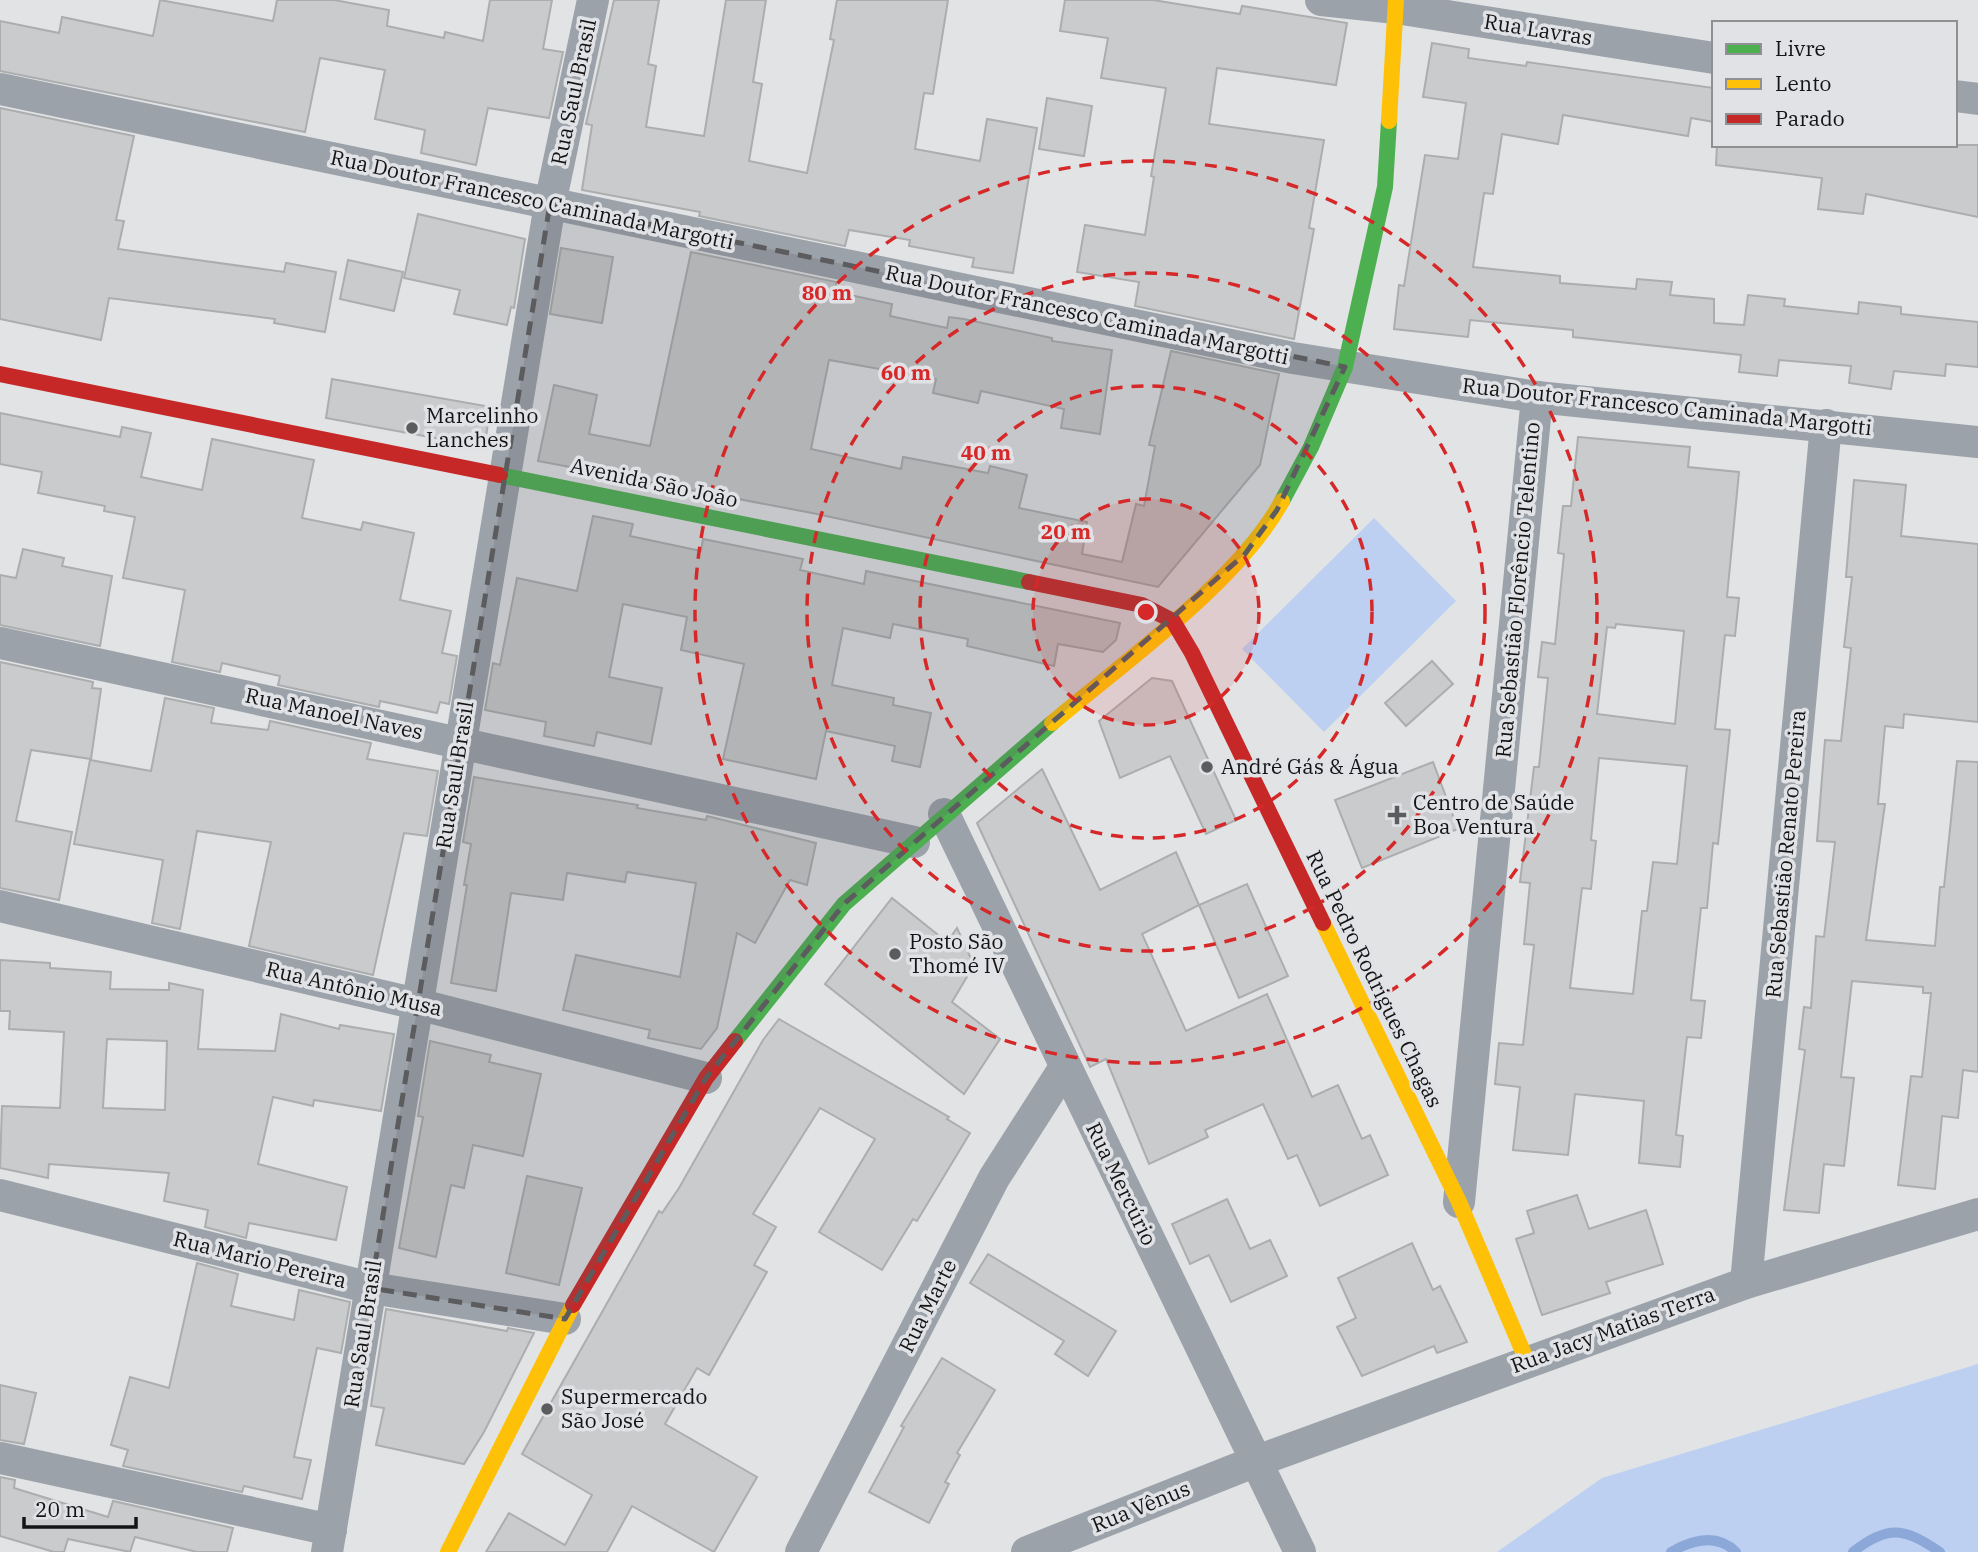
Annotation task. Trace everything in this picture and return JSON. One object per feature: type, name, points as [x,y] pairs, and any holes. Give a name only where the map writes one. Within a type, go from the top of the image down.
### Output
[{"type":"street","name":"Rua Saul Brasil","points":[[329,1541],[550,204],[593,0]]},
{"type":"street","name":"Rua Lavras","points":[[1321,0],[1396,4],[1712,58]]},
{"type":"street","points":[[448,1552],[565,1319],[706,1078],[844,904],[944,814],[1173,621],[1245,554],[1277,510],[1311,447],[1345,366],[1385,187],[1396,4]]},
{"type":"street","name":"Rua Doutor Francesco Caminada Margotti","points":[[0,89],[1293,358],[1536,397],[1978,442]]},
{"type":"street","points":[[1957,96],[1978,99]]},
{"type":"street","name":"Avenida São João","points":[[0,374],[505,474],[1142,605],[1173,621]]},
{"type":"street","name":"Rua Sebastião Florêncio Telentino","points":[[1459,1202],[1536,397]]},
{"type":"street","name":"Rua Sebastião Renato Pereira","points":[[1746,1283],[1826,425]]},
{"type":"street","name":"Rua Pedro Rodrigues Chagas","points":[[1173,621],[1192,653],[1459,1202],[1527,1361]]},
{"type":"street","name":"Rua Manoel Naves","points":[[0,643],[461,741],[914,842]]},
{"type":"street","name":"Rua Mercúrio","points":[[944,814],[1254,1462],[1300,1552]]},
{"type":"street","name":"Rua Antônio Musa","points":[[0,906],[417,1004],[706,1078]]},
{"type":"street","name":"Rua Marte","points":[[801,1552],[994,1178],[1065,1067]]},
{"type":"street","name":"Rua Mario Pereira","points":[[0,1195],[371,1288],[565,1319]]},
{"type":"street","name":"Rua Jacy Matias Terra","points":[[1254,1462],[1746,1283],[1978,1214]]},
{"type":"street","points":[[0,1458],[329,1541]]},
{"type":"street","name":"Rua Vênus","points":[[1027,1552],[1254,1462]]},
{"type":"highlighted area","points":[[550,204],[1345,367],[1277,510],[1245,554],[844,904],[706,1078],[565,1319],[371,1288]]},
{"type":"shaded area","points":[[1374,518],[1456,601],[1324,732],[1242,649]]},
{"type":"shaded area","points":[[1978,1364],[1978,1552],[1497,1552],[1602,1478]]},
{"type":"building","points":[[160,0],[273,21],[277,0],[334,0],[389,10],[387,26],[444,38],[445,32],[483,41],[490,0],[552,0],[543,49],[563,52],[549,118],[488,108],[476,165],[421,153],[425,130],[375,119],[385,70],[320,58],[305,132],[0,71],[0,21],[59,33],[62,17],[153,36]]},
{"type":"building","points":[[614,0],[659,0],[648,64],[656,66],[646,127],[704,136],[726,0],[766,0],[753,82],[762,84],[749,161],[807,173],[834,40],[830,39],[837,0],[948,0],[933,94],[924,93],[915,149],[980,161],[987,119],[1037,128],[1013,273],[972,267],[974,258],[909,246],[910,240],[849,230],[845,246],[699,216],[700,212],[582,190],[592,125],[586,124]]},
{"type":"building","points":[[1065,0],[1153,0],[1240,14],[1242,6],[1347,23],[1336,85],[1217,68],[1209,124],[1324,140],[1309,228],[1314,229],[1294,339],[1135,306],[1139,282],[1077,272],[1085,225],[1145,235],[1154,177],[1151,176],[1166,88],[1101,78],[1108,38],[1060,31]]},
{"type":"building","points":[[1432,43],[1469,49],[1468,58],[1526,66],[1527,62],[1712,88],[1712,122],[1691,118],[1688,136],[1563,115],[1558,144],[1502,134],[1493,194],[1484,193],[1473,267],[1560,276],[1560,283],[1636,289],[1637,279],[1672,282],[1670,295],[1714,299],[1714,323],[1744,325],[1748,295],[1785,299],[1784,306],[1858,314],[1859,302],[1901,307],[1901,314],[1978,322],[1978,367],[1946,364],[1945,376],[1894,371],[1891,389],[1849,383],[1851,366],[1779,360],[1777,376],[1739,372],[1741,355],[1573,337],[1573,330],[1470,320],[1468,337],[1394,329],[1399,285],[1404,286],[1425,155],[1458,159],[1466,103],[1423,97]]},
{"type":"building","points":[[1047,98],[1092,106],[1084,156],[1039,149]]},
{"type":"building","points":[[0,108],[134,136],[116,220],[124,221],[118,249],[284,272],[286,263],[336,272],[325,332],[274,323],[275,319],[109,298],[101,340],[0,319]]},
{"type":"building","points":[[1978,145],[1978,217],[1866,194],[1863,214],[1818,209],[1822,178],[1716,165],[1717,147]]},
{"type":"building","points":[[418,214],[525,239],[514,308],[511,307],[507,325],[454,314],[460,290],[404,278]]},
{"type":"building","points":[[561,248],[613,257],[602,323],[550,314]]},
{"type":"building","points":[[691,252],[836,282],[836,292],[892,304],[890,316],[947,328],[949,317],[964,319],[1052,338],[1052,341],[1112,350],[1100,434],[1061,428],[1064,409],[981,391],[978,403],[933,393],[936,379],[829,360],[811,449],[901,469],[903,457],[988,473],[990,466],[1027,475],[1019,508],[1087,522],[1082,554],[1122,562],[1136,504],[1144,506],[1155,446],[1149,445],[1171,351],[1279,374],[1260,465],[1158,587],[812,513],[538,461],[554,385],[597,395],[589,434],[650,446]]},
{"type":"building","points":[[348,260],[403,272],[394,311],[340,299]]},
{"type":"building","points":[[332,379],[491,407],[484,447],[326,418]]},
{"type":"building","points":[[0,413],[120,437],[122,427],[151,433],[141,477],[202,490],[212,439],[314,460],[302,518],[361,530],[363,522],[414,533],[400,600],[451,611],[442,653],[457,656],[449,704],[440,702],[437,713],[380,701],[379,707],[278,685],[280,676],[222,663],[220,672],[172,662],[185,590],[123,578],[135,517],[104,511],[105,506],[38,493],[42,472],[0,464]]},
{"type":"building","points":[[1578,437],[1690,447],[1688,467],[1739,472],[1727,597],[1739,598],[1735,636],[1725,635],[1715,729],[1730,730],[1718,844],[1713,843],[1707,908],[1701,908],[1691,1000],[1705,1001],[1701,1038],[1687,1037],[1676,1135],[1683,1136],[1680,1167],[1639,1163],[1644,1101],[1575,1094],[1568,1155],[1513,1150],[1520,1087],[1495,1084],[1499,1043],[1523,1045],[1534,945],[1524,944],[1530,883],[1520,882],[1534,767],[1539,767],[1548,678],[1538,677],[1542,642],[1555,644],[1564,554],[1558,553],[1563,506],[1571,506]],"holes":[[[1616,624],[1684,631],[1675,724],[1597,714],[1607,627],[1615,628]],[[1599,758],[1687,766],[1677,864],[1653,862],[1647,911],[1642,911],[1633,994],[1570,988],[1582,888],[1591,889],[1596,841],[1591,840]]]},
{"type":"building","points":[[1854,480],[1906,485],[1901,536],[1978,544],[1978,722],[1904,714],[1903,728],[1885,726],[1878,804],[1885,804],[1866,940],[1935,946],[1957,761],[1978,762],[1978,1072],[1963,1070],[1958,1118],[1942,1116],[1935,1189],[1898,1185],[1911,1076],[1922,1077],[1931,993],[1923,993],[1923,987],[1852,981],[1841,1077],[1854,1078],[1844,1166],[1824,1164],[1819,1213],[1784,1210],[1805,1050],[1799,1049],[1804,1007],[1811,1008],[1816,936],[1824,937],[1835,842],[1817,841],[1825,740],[1841,741],[1851,648],[1844,647],[1852,577],[1846,577]]},
{"type":"building","points":[[593,516],[633,524],[630,536],[701,551],[703,539],[803,559],[800,570],[864,584],[866,571],[1120,623],[1116,640],[1103,652],[1058,644],[1054,666],[967,646],[968,639],[893,624],[890,638],[843,628],[832,685],[894,698],[893,705],[931,713],[920,767],[892,761],[895,746],[826,731],[816,779],[723,759],[744,664],[681,650],[687,617],[623,604],[609,677],[662,688],[651,744],[597,732],[594,746],[544,736],[546,722],[485,710],[493,663],[500,665],[517,578],[577,591]]},
{"type":"building","points":[[23,549],[64,558],[62,566],[112,576],[100,646],[0,625],[0,575],[16,578]]},
{"type":"building","points":[[1432,661],[1453,684],[1406,726],[1385,703]]},
{"type":"building","points":[[0,662],[93,682],[92,688],[101,689],[91,759],[31,750],[16,821],[72,832],[59,900],[0,888]]},
{"type":"building","points":[[1152,678],[1172,681],[1236,820],[1206,834],[1170,756],[1120,778],[1099,721]]},
{"type":"building","points":[[165,698],[214,708],[211,723],[268,730],[270,721],[371,743],[367,759],[438,771],[427,836],[404,833],[373,975],[249,946],[271,842],[197,831],[180,929],[152,923],[163,860],[74,844],[90,760],[151,771]]},
{"type":"building","name":"Centro de Saúde Boa Ventura","points":[[1433,762],[1458,829],[1362,868],[1335,800]]},
{"type":"building","points":[[1042,769],[1100,890],[1176,852],[1199,905],[1142,934],[1186,1031],[1267,994],[1312,1097],[1338,1085],[1362,1139],[1370,1135],[1388,1175],[1320,1206],[1297,1155],[1288,1159],[1263,1104],[1205,1130],[1208,1137],[1149,1164],[1106,1059],[1090,1067],[977,823]]},
{"type":"building","points":[[474,777],[638,805],[637,808],[706,820],[707,816],[816,843],[807,885],[790,880],[755,943],[737,933],[717,1028],[701,1049],[648,1038],[650,1030],[563,1010],[576,955],[680,977],[696,883],[627,872],[625,882],[567,873],[563,900],[511,893],[496,991],[451,983],[467,885],[464,885],[471,844],[463,842]]},
{"type":"building","points":[[1247,884],[1288,976],[1239,998],[1199,905]]},
{"type":"building","points":[[892,898],[947,942],[957,928],[974,965],[952,1002],[1000,1039],[964,1094],[825,984]]},
{"type":"building","points":[[0,960],[50,963],[50,968],[111,972],[110,989],[169,990],[169,983],[203,990],[198,1049],[275,1051],[281,1014],[339,1029],[340,1025],[394,1034],[381,1111],[314,1100],[313,1106],[273,1097],[258,1164],[347,1187],[336,1240],[249,1223],[246,1238],[205,1227],[208,1210],[164,1201],[169,1173],[49,1164],[48,1178],[0,1168],[2,1106],[60,1108],[64,1032],[9,1029],[10,1011],[0,1011]],"holes":[[[107,1039],[167,1041],[165,1110],[103,1108]]]},
{"type":"building","points":[[779,1019],[949,1117],[947,1119],[970,1133],[917,1221],[913,1219],[882,1270],[819,1232],[875,1139],[820,1108],[753,1214],[776,1227],[754,1265],[767,1272],[709,1375],[697,1368],[665,1424],[757,1477],[714,1552],[632,1506],[607,1552],[486,1552],[509,1513],[565,1545],[592,1495],[522,1454],[659,1211],[662,1213],[679,1188],[763,1040]]},
{"type":"building","points":[[430,1041],[491,1055],[489,1062],[541,1074],[523,1156],[473,1145],[464,1188],[451,1185],[436,1257],[399,1248],[423,1117],[418,1116]]},
{"type":"building","points":[[527,1176],[582,1188],[559,1285],[506,1273]]},
{"type":"building","points":[[1577,1195],[1589,1229],[1646,1210],[1663,1264],[1606,1282],[1610,1293],[1542,1315],[1516,1239],[1534,1233],[1527,1211]]},
{"type":"building","points":[[1227,1199],[1250,1249],[1270,1240],[1287,1276],[1231,1302],[1209,1255],[1190,1264],[1172,1224]]},
{"type":"building","points":[[1412,1243],[1433,1290],[1440,1286],[1467,1342],[1437,1353],[1434,1346],[1362,1376],[1337,1327],[1356,1318],[1338,1278]]},
{"type":"building","points":[[988,1254],[1116,1331],[1088,1376],[1055,1354],[1064,1341],[970,1283]]},
{"type":"building","points":[[197,1263],[238,1274],[231,1306],[294,1320],[299,1290],[350,1302],[341,1353],[317,1348],[294,1457],[311,1460],[302,1499],[244,1486],[242,1492],[123,1466],[128,1450],[111,1445],[130,1377],[169,1388]]},
{"type":"building","points":[[386,1309],[507,1331],[508,1328],[534,1333],[484,1432],[464,1464],[376,1445],[384,1408],[371,1406]]},
{"type":"building","points":[[942,1358],[995,1390],[957,1453],[960,1455],[945,1482],[949,1484],[929,1523],[869,1492],[904,1427],[901,1426]]},
{"type":"building","points":[[0,1385],[36,1393],[24,1444],[0,1440]]},
{"type":"building","points":[[0,1477],[15,1480],[14,1488],[108,1517],[113,1501],[233,1528],[227,1552],[197,1552],[135,1537],[130,1552],[68,1539],[64,1552],[54,1552],[0,1536]]},
{"type":"waterway","points":[[1853,1552],[1876,1537],[1896,1532],[1917,1538],[1940,1552]]},
{"type":"waterway","points":[[1671,1552],[1704,1540],[1721,1542],[1736,1552]]},
{"type":"traffic: fast","points":[[1282,501],[1311,447],[1345,367],[1385,187],[1389,121]]},
{"type":"traffic: fast","points":[[500,475],[1029,582]]},
{"type":"traffic: fast","points":[[735,1041],[844,904],[1052,723]]},
{"type":"traffic: slow","points":[[1389,121],[1396,0]]},
{"type":"traffic: slow","points":[[1052,723],[1209,591],[1263,531],[1282,501]]},
{"type":"traffic: slow","points":[[1323,923],[1459,1202],[1527,1361]]},
{"type":"traffic: slow","points":[[448,1552],[573,1305]]},
{"type":"traffic: jam","points":[[0,374],[500,475]]},
{"type":"traffic: jam","points":[[1029,582],[1142,605],[1173,621],[1192,653],[1323,923]]},
{"type":"traffic: jam","points":[[573,1305],[706,1078],[735,1041]]},
{"type":"place","name":"Marcelinho Lanches","points":[[412,428]]},
{"type":"place","name":"André Gás & Água","points":[[1207,767]]},
{"type":"place","name":"Centro de Saúde Boa Ventura","points":[[1397,815]]},
{"type":"place","name":"Posto São Thomé IV","points":[[895,954]]},
{"type":"place","name":"Supermercado São José","points":[[547,1409]]}]
